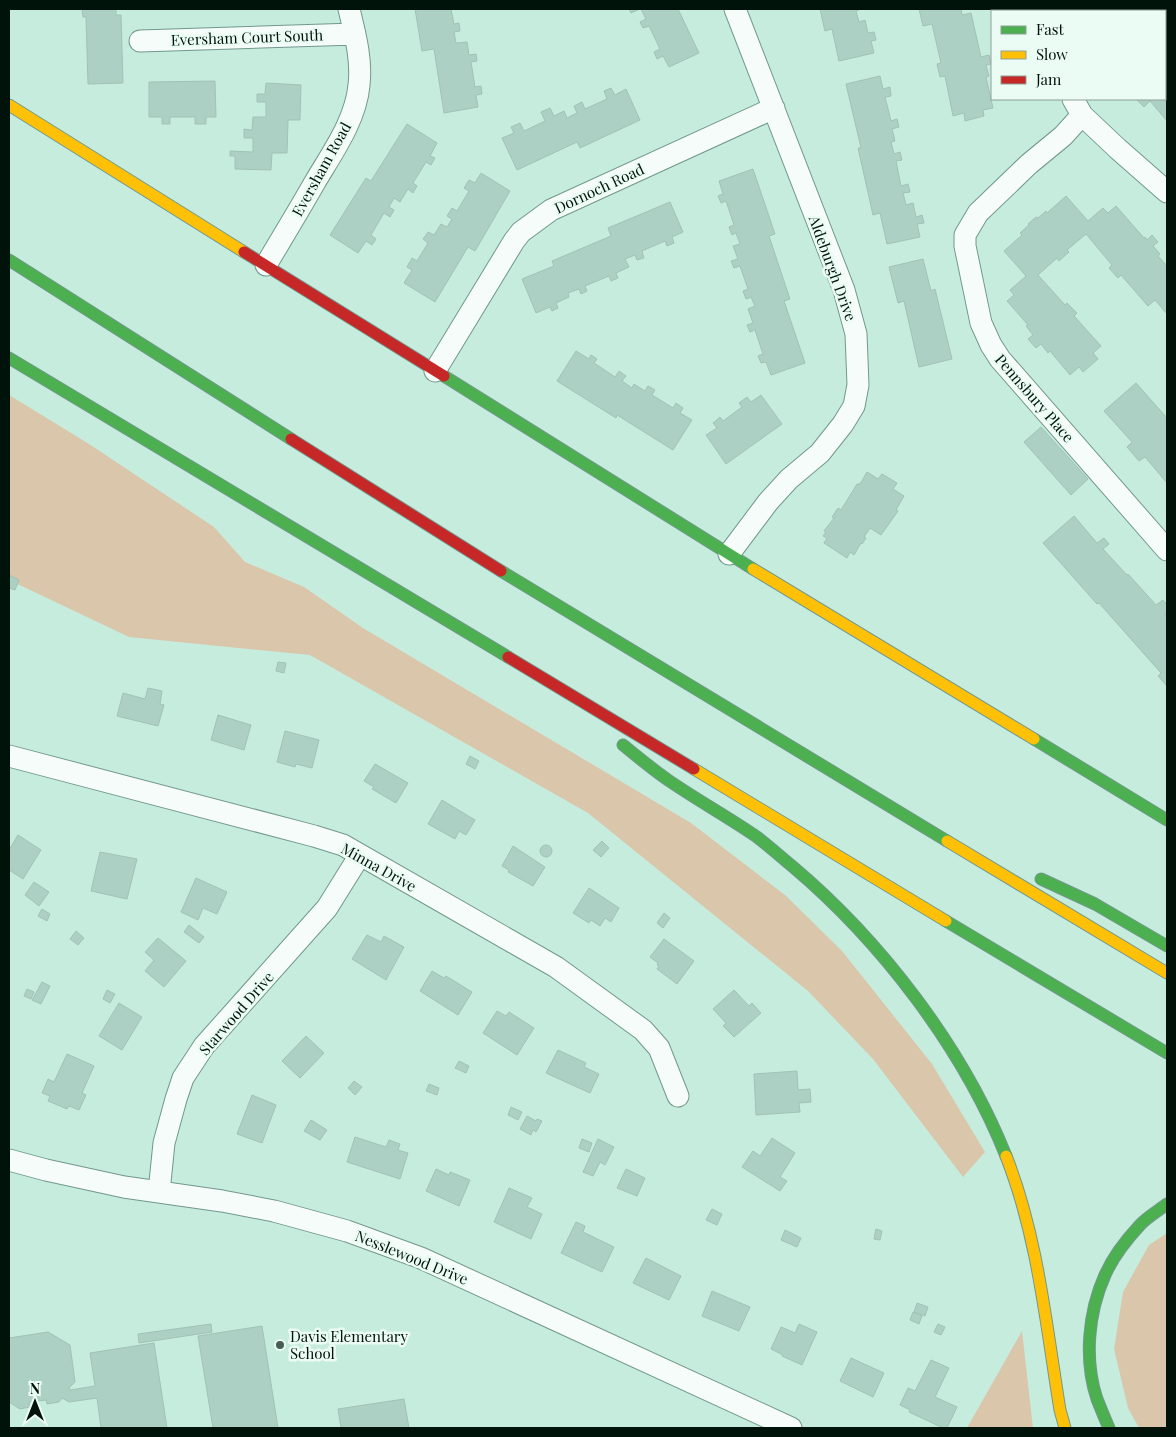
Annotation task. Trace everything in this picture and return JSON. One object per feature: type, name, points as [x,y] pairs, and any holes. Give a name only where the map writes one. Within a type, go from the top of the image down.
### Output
[{"type":"main road","points":[[9,106],[729,554],[1167,820]]},
{"type":"main road","points":[[9,260],[499,569],[1167,973]]},
{"type":"main road","points":[[9,358],[1167,1053]]},
{"type":"main road","points":[[518,665],[590,720]]},
{"type":"main road","points":[[613,738],[668,780],[758,838],[812,884],[844,914],[877,951],[912,993],[948,1044],[996,1131],[1012,1169],[1034,1248],[1060,1410],[1065,1428]]},
{"type":"main road","points":[[932,831],[1014,868]]},
{"type":"main road","points":[[1032,876],[1095,904],[1167,946]]},
{"type":"main road","points":[[1109,1428],[1096,1398],[1091,1377],[1088,1345],[1090,1318],[1107,1268],[1139,1225],[1167,1204]]},
{"type":"street","name":"Eversham Road","points":[[266,265],[337,146],[356,100],[359,85],[360,59],[349,9]]},
{"type":"street","name":"Aldeburgh Drive","points":[[729,554],[768,502],[789,479],[820,453],[843,424],[854,406],[858,385],[856,334],[844,290],[736,9]]},
{"type":"street","name":"Eversham Court South","points":[[140,41],[355,34]]},
{"type":"street","points":[[1077,107],[1118,149],[1167,192]]},
{"type":"street","name":"Pennsbury Place","points":[[1077,107],[1063,136],[1029,164],[978,213],[965,235],[965,246],[981,323],[995,352],[1167,550]]},
{"type":"street","name":"Dornoch Road","points":[[435,371],[514,241],[529,227],[551,210],[774,108]]},
{"type":"street","name":"Minna Drive","points":[[9,756],[343,845],[556,967],[643,1030],[659,1048],[678,1096]]},
{"type":"street","name":"Starwood Drive","points":[[159,1192],[164,1143],[183,1078],[204,1046],[327,908],[360,856]]},
{"type":"street","name":"Nesslewood Drive","points":[[9,1160],[124,1187],[240,1204],[309,1219],[347,1231],[421,1258],[791,1428]]},
{"type":"shaded area","points":[[9,395],[89,444],[214,527],[245,562],[304,587],[363,628],[691,823],[785,895],[842,951],[932,1064],[985,1152],[963,1177],[873,1059],[808,991],[588,813],[310,655],[129,637],[9,580]]},
{"type":"shaded area","points":[[1167,1233],[1167,1428],[1139,1428],[1128,1408],[1114,1349],[1123,1292],[1149,1245]]},
{"type":"shaded area","points":[[1022,1331],[1033,1428],[967,1428]]},
{"type":"building","points":[[82,9],[116,9],[116,15],[121,15],[123,83],[88,84],[86,17],[83,17]]},
{"type":"building","points":[[415,9],[451,9],[454,24],[459,23],[460,31],[454,32],[456,43],[467,42],[469,55],[476,54],[477,61],[471,62],[475,87],[481,86],[482,94],[476,95],[478,107],[444,113],[434,49],[422,51]]},
{"type":"building","points":[[629,9],[640,9],[631,13]]},
{"type":"building","points":[[641,9],[678,9],[699,53],[669,67],[663,56],[657,59],[654,52],[660,49],[649,26],[643,28],[640,22],[646,19]]},
{"type":"building","points":[[820,9],[861,9],[856,11],[859,22],[865,20],[868,33],[874,32],[876,40],[871,41],[874,53],[839,61],[832,29],[825,31]]},
{"type":"building","points":[[919,9],[961,9],[962,15],[971,13],[981,57],[989,55],[991,64],[986,65],[989,76],[986,77],[993,108],[983,110],[984,116],[965,121],[964,113],[953,116],[945,76],[940,77],[937,64],[941,63],[932,24],[923,26]]},
{"type":"building","points":[[1107,9],[1125,9],[1124,10]]},
{"type":"building","points":[[1166,72],[1167,121],[1150,101],[1144,107],[1137,100],[1166,100]]},
{"type":"building","points":[[880,76],[883,89],[890,87],[891,96],[885,97],[891,121],[897,119],[899,127],[892,129],[895,141],[891,142],[894,154],[900,152],[902,160],[896,161],[901,186],[908,184],[910,192],[903,193],[906,205],[913,203],[916,217],[922,215],[924,223],[917,224],[920,237],[887,244],[880,213],[873,215],[858,148],[861,148],[846,84]]},
{"type":"building","points":[[215,81],[216,117],[206,117],[206,124],[195,124],[195,117],[170,117],[170,124],[162,124],[162,117],[149,117],[149,82]]},
{"type":"building","points":[[266,83],[301,85],[300,120],[288,120],[287,153],[272,153],[271,170],[235,169],[235,156],[230,156],[230,151],[253,152],[253,138],[244,138],[244,129],[252,130],[253,117],[266,117],[266,102],[257,102],[257,94],[265,94]]},
{"type":"building","points":[[611,88],[615,95],[626,89],[640,120],[580,148],[577,142],[517,170],[502,138],[514,133],[511,127],[520,123],[524,131],[545,121],[541,112],[550,108],[554,116],[564,111],[567,118],[577,113],[574,106],[582,102],[585,109],[607,99],[604,91]]},
{"type":"building","points":[[407,124],[437,143],[430,156],[435,158],[431,165],[426,162],[413,183],[417,186],[413,193],[408,189],[400,202],[394,198],[389,207],[394,210],[390,217],[384,213],[371,235],[376,239],[372,245],[366,241],[358,253],[330,235],[366,178],[371,181]]},
{"type":"building","points":[[753,169],[775,234],[769,236],[790,299],[784,301],[805,363],[771,375],[766,362],[761,363],[758,356],[763,354],[755,330],[750,332],[747,325],[753,323],[748,309],[755,306],[751,297],[746,299],[743,291],[748,289],[740,266],[734,268],[731,261],[738,259],[733,246],[740,244],[736,233],[732,235],[729,227],[734,225],[726,201],[721,203],[718,196],[723,194],[719,181]]},
{"type":"building","points":[[481,173],[510,191],[475,251],[468,247],[435,302],[404,283],[412,270],[407,267],[412,258],[417,261],[428,243],[423,239],[428,232],[434,235],[441,224],[447,227],[452,219],[447,216],[452,208],[457,211],[469,191],[464,188],[469,180],[475,183]]},
{"type":"building","points":[[1066,196],[1088,221],[1103,208],[1108,213],[1116,206],[1144,238],[1147,240],[1152,235],[1158,242],[1153,246],[1160,254],[1158,256],[1167,266],[1167,314],[1155,300],[1148,306],[1121,275],[1118,278],[1109,268],[1112,265],[1086,234],[1067,250],[1069,252],[1059,261],[1057,258],[1038,275],[1065,305],[1067,303],[1077,313],[1074,316],[1101,346],[1093,353],[1098,359],[1083,372],[1079,367],[1070,375],[1050,351],[1048,353],[1041,344],[1036,348],[1028,339],[1033,335],[1026,326],[1028,325],[1007,301],[1014,295],[1010,290],[1026,276],[1004,251],[1022,235],[1020,233],[1028,224],[1046,211],[1047,213]]},
{"type":"building","points":[[670,202],[683,232],[672,237],[674,243],[667,246],[665,241],[642,251],[644,258],[637,260],[635,255],[625,259],[629,267],[616,273],[618,278],[611,281],[609,276],[585,286],[587,291],[581,294],[579,289],[568,293],[569,297],[556,303],[558,308],[552,311],[550,307],[536,313],[522,279],[554,266],[552,261],[611,236],[608,228]]},
{"type":"building","points":[[923,259],[931,291],[935,289],[952,359],[919,367],[904,301],[898,303],[889,267]]},
{"type":"building","points":[[576,351],[589,359],[591,355],[597,359],[594,363],[615,377],[619,371],[626,376],[622,381],[632,388],[634,384],[645,391],[648,386],[655,390],[652,395],[673,408],[676,403],[683,408],[680,413],[692,420],[673,450],[617,415],[616,418],[557,381]]},
{"type":"building","points":[[1136,383],[1167,418],[1167,483],[1145,457],[1139,461],[1127,447],[1132,442],[1104,411]]},
{"type":"building","points":[[761,395],[782,424],[726,464],[706,435],[717,428],[713,423],[720,417],[723,421],[742,407],[739,403],[747,397],[751,402]]},
{"type":"building","points":[[1041,427],[1088,479],[1071,495],[1024,442]]},
{"type":"building","points":[[867,472],[878,479],[882,474],[897,483],[893,489],[904,496],[896,510],[898,511],[881,535],[870,528],[864,537],[866,538],[854,555],[850,552],[847,558],[824,543],[827,538],[823,536],[826,532],[824,531],[834,518],[832,517],[838,508],[841,510]]},
{"type":"building","points":[[1074,516],[1097,543],[1104,538],[1109,544],[1103,549],[1156,605],[1163,600],[1167,605],[1167,612],[1165,614],[1167,617],[1167,686],[1158,676],[1161,673],[1043,543]]},
{"type":"building","points":[[9,575],[19,580],[15,590],[9,588]]},
{"type":"building","points":[[278,662],[286,663],[284,673],[276,671]]},
{"type":"building","points":[[148,688],[162,691],[160,704],[164,705],[158,726],[117,716],[123,693],[145,699]]},
{"type":"building","points":[[218,715],[251,725],[244,750],[211,740]]},
{"type":"building","points":[[285,731],[319,740],[312,768],[296,764],[295,767],[277,762]]},
{"type":"building","points":[[470,756],[479,761],[475,769],[466,764]]},
{"type":"building","points":[[375,764],[408,783],[396,803],[372,789],[374,787],[364,781]]},
{"type":"building","points":[[442,800],[475,820],[466,835],[459,831],[455,839],[428,824]]},
{"type":"building","points":[[18,835],[41,850],[23,879],[9,870],[9,850]]},
{"type":"building","points":[[602,841],[609,848],[601,857],[593,850]]},
{"type":"building","points":[[548,845],[551,846],[551,856],[544,857],[541,856],[540,849],[541,846]]},
{"type":"building","points":[[513,846],[545,867],[533,886],[508,872],[509,870],[502,866]]},
{"type":"building","points":[[100,852],[137,859],[127,899],[91,891]]},
{"type":"building","points":[[196,878],[227,892],[217,914],[203,908],[198,920],[181,912]]},
{"type":"building","points":[[34,882],[49,892],[39,906],[25,895]]},
{"type":"building","points":[[589,888],[619,908],[611,922],[605,918],[600,926],[591,920],[589,923],[573,913]]},
{"type":"building","points":[[42,909],[50,914],[47,921],[38,916]]},
{"type":"building","points":[[664,913],[670,918],[663,928],[657,923]]},
{"type":"building","points":[[189,925],[204,937],[199,943],[184,932]]},
{"type":"building","points":[[76,931],[84,938],[78,945],[70,939]]},
{"type":"building","points":[[367,935],[381,942],[384,936],[404,947],[386,980],[352,959]]},
{"type":"building","points":[[158,938],[186,961],[164,987],[145,971],[154,960],[145,952]]},
{"type":"building","points":[[664,939],[694,961],[677,984],[657,969],[658,963],[650,957]]},
{"type":"building","points":[[432,971],[444,978],[446,976],[472,992],[458,1015],[420,991]]},
{"type":"building","points":[[42,982],[50,986],[41,1004],[32,1000]]},
{"type":"building","points":[[27,989],[34,992],[31,999],[24,996]]},
{"type":"building","points":[[107,990],[115,994],[110,1003],[103,999]]},
{"type":"building","points":[[734,990],[749,1006],[752,1003],[761,1013],[734,1037],[723,1026],[726,1023],[713,1009]]},
{"type":"building","points":[[119,1003],[142,1017],[122,1050],[99,1036]]},
{"type":"building","points":[[497,1011],[506,1016],[509,1012],[534,1028],[517,1055],[483,1033]]},
{"type":"building","points":[[306,1036],[324,1053],[300,1078],[282,1061]]},
{"type":"building","points":[[558,1050],[586,1063],[584,1067],[599,1074],[590,1093],[546,1073]]},
{"type":"building","points":[[67,1054],[94,1066],[82,1093],[86,1095],[79,1110],[69,1106],[67,1109],[48,1101],[50,1096],[42,1093],[48,1079],[54,1082]]},
{"type":"building","points":[[459,1061],[469,1066],[466,1073],[455,1068]]},
{"type":"building","points":[[797,1071],[798,1090],[810,1089],[811,1102],[799,1103],[800,1112],[756,1115],[754,1074]]},
{"type":"building","points":[[354,1081],[362,1087],[355,1095],[348,1088]]},
{"type":"building","points":[[429,1084],[439,1088],[437,1095],[426,1091]]},
{"type":"building","points":[[252,1095],[276,1105],[262,1143],[237,1134]]},
{"type":"building","points":[[511,1107],[522,1112],[518,1120],[508,1115]]},
{"type":"building","points":[[527,1116],[536,1121],[537,1119],[542,1121],[536,1132],[533,1130],[531,1135],[520,1129]]},
{"type":"building","points":[[311,1120],[327,1130],[320,1140],[304,1131]]},
{"type":"building","points":[[355,1137],[386,1147],[389,1140],[400,1144],[398,1150],[408,1153],[400,1179],[347,1162]]},
{"type":"building","points":[[772,1138],[795,1153],[780,1177],[787,1181],[780,1191],[742,1167],[753,1151],[760,1156]]},
{"type":"building","points":[[582,1139],[592,1143],[589,1152],[579,1148]]},
{"type":"building","points":[[598,1139],[614,1147],[605,1165],[600,1162],[593,1176],[583,1172]]},
{"type":"building","points":[[436,1169],[449,1175],[450,1172],[470,1180],[459,1206],[426,1191]]},
{"type":"building","points":[[626,1169],[645,1178],[637,1196],[617,1188]]},
{"type":"building","points":[[509,1188],[532,1198],[527,1207],[542,1214],[531,1239],[494,1222]]},
{"type":"building","points":[[712,1209],[722,1214],[717,1225],[706,1220]]},
{"type":"building","points":[[576,1222],[585,1226],[583,1232],[614,1247],[602,1272],[561,1253]]},
{"type":"building","points":[[876,1229],[882,1231],[880,1240],[874,1239]]},
{"type":"building","points":[[785,1230],[801,1238],[797,1247],[781,1240]]},
{"type":"building","points":[[646,1258],[681,1276],[669,1300],[633,1283]]},
{"type":"building","points":[[712,1291],[750,1307],[739,1331],[702,1316]]},
{"type":"building","points":[[917,1303],[928,1307],[925,1316],[914,1312]]},
{"type":"building","points":[[913,1312],[922,1316],[919,1324],[910,1320]]},
{"type":"building","points":[[211,1324],[212,1332],[139,1343],[138,1334]]},
{"type":"building","points":[[799,1324],[817,1332],[802,1365],[771,1349],[781,1327],[795,1333]]},
{"type":"building","points":[[938,1324],[945,1327],[941,1335],[934,1332]]},
{"type":"building","points":[[262,1326],[278,1428],[213,1428],[198,1336]]},
{"type":"building","points":[[48,1332],[70,1345],[75,1382],[69,1388],[70,1390],[95,1386],[90,1353],[154,1343],[167,1428],[101,1428],[97,1398],[69,1402],[62,1398],[59,1402],[47,1404],[46,1400],[29,1402],[30,1407],[20,1409],[9,1402],[9,1338]]},
{"type":"building","points":[[851,1358],[884,1373],[873,1397],[840,1381]]},
{"type":"building","points":[[931,1360],[949,1368],[935,1397],[957,1407],[947,1428],[943,1428],[909,1412],[910,1410],[900,1405],[908,1388],[915,1391]]},
{"type":"building","points":[[404,1399],[409,1428],[341,1428],[338,1409]]},
{"type":"traffic: fast","points":[[9,260],[291,439]]},
{"type":"traffic: fast","points":[[9,358],[508,657]]},
{"type":"traffic: fast","points":[[444,376],[753,569]]},
{"type":"traffic: fast","points":[[501,571],[947,841]]},
{"type":"traffic: fast","points":[[1034,739],[1167,820]]},
{"type":"traffic: fast","points":[[623,745],[668,780],[761,840],[825,896],[857,928],[887,962],[943,1037],[967,1076],[1006,1156]]},
{"type":"traffic: fast","points":[[1041,879],[1095,904],[1167,946]]},
{"type":"traffic: fast","points":[[946,921],[1167,1053]]},
{"type":"traffic: fast","points":[[1109,1428],[1097,1399],[1090,1369],[1090,1337],[1095,1305],[1105,1275],[1120,1249],[1143,1222],[1167,1204]]},
{"type":"traffic: slow","points":[[9,105],[244,252]]},
{"type":"traffic: slow","points":[[753,569],[1034,739]]},
{"type":"traffic: slow","points":[[694,769],[946,921]]},
{"type":"traffic: slow","points":[[947,841],[1167,973]]},
{"type":"traffic: slow","points":[[1006,1156],[1026,1218],[1040,1282],[1060,1410],[1065,1428]]},
{"type":"traffic: jam","points":[[244,252],[444,376]]},
{"type":"traffic: jam","points":[[291,439],[501,571]]},
{"type":"traffic: jam","points":[[508,657],[694,769]]},
{"type":"place","name":"Davis Elementary School","points":[[280,1345]]}]
